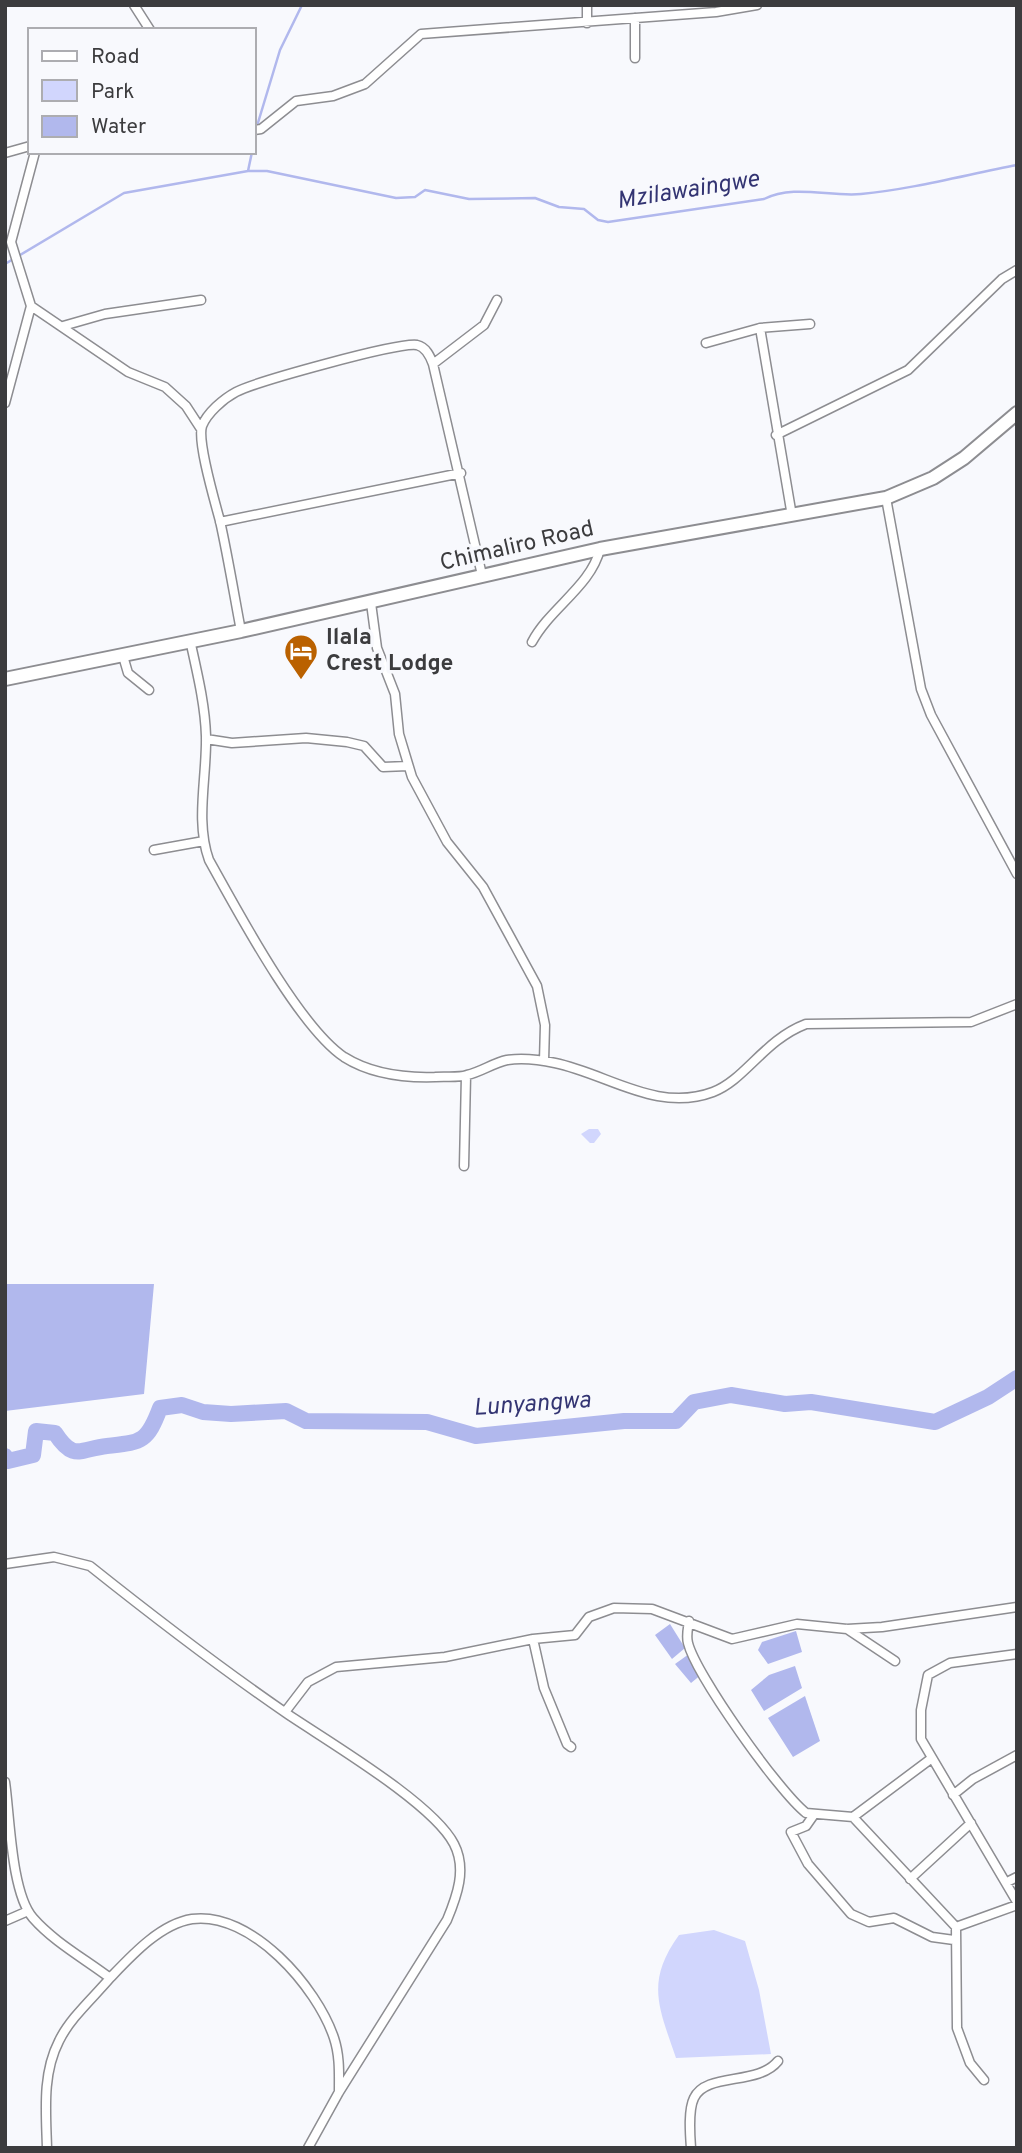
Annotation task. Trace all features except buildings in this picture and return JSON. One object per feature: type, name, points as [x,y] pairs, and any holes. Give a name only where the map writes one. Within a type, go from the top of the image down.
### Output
[{"type":"street","points":[[134,5],[149,28]]},
{"type":"street","points":[[587,5],[587,23]]},
{"type":"street","points":[[258,129],[296,101],[308,97],[333,96],[365,84],[421,34],[587,23],[757,5]]},
{"type":"street","points":[[635,18],[635,58]]},
{"type":"street","points":[[5,153],[28,147]]},
{"type":"street","points":[[5,403],[31,306],[10,242],[33,154]]},
{"type":"street","points":[[776,435],[908,370],[1002,279],[1017,270]]},
{"type":"street","points":[[63,326],[105,314],[201,300]]},
{"type":"street","points":[[433,364],[484,326],[497,300]]},
{"type":"street","points":[[31,306],[128,372],[165,387],[186,406],[201,429],[241,631]]},
{"type":"street","points":[[706,343],[760,328],[810,324]]},
{"type":"street","points":[[760,328],[776,435],[792,516]]},
{"type":"street","points":[[201,429],[217,407],[236,392],[328,364],[406,345],[419,345],[428,352],[433,364],[461,473],[482,575]]},
{"type":"street","name":"Chimaliro Road","points":[[5,679],[371,603],[600,549],[886,498],[933,478],[964,458],[1017,412]]},
{"type":"street","points":[[220,522],[461,473]]},
{"type":"street","points":[[886,498],[921,689],[931,715],[1017,874]]},
{"type":"street","points":[[532,642],[550,614],[593,570],[600,549]]},
{"type":"street","points":[[371,603],[377,648],[394,694],[399,734],[416,788],[447,842],[483,887],[537,986],[545,1025],[544,1061]]},
{"type":"street","points":[[190,640],[202,699],[206,739],[204,841],[209,860],[273,968],[319,1034],[342,1056],[384,1074],[423,1077],[467,1076],[508,1060],[544,1061],[656,1097],[681,1098],[715,1091],[785,1032],[806,1024],[971,1022],[1017,1004]]},
{"type":"street","points":[[123,656],[128,673],[149,690]]},
{"type":"street","points":[[206,739],[232,743],[306,738],[346,742],[364,746],[383,767],[408,766]]},
{"type":"street","points":[[153,850],[204,841]]},
{"type":"street","points":[[464,1166],[467,1076]]},
{"type":"street","points":[[5,1564],[54,1557],[90,1566],[285,1712],[363,1763],[432,1818],[452,1840],[459,1854],[459,1892],[447,1920],[339,2092],[308,2148]]},
{"type":"street","points":[[285,1712],[307,1682],[336,1667],[445,1657],[533,1639],[579,1634],[589,1617],[601,1610],[614,1608],[652,1609],[732,1639],[797,1624],[847,1629],[1017,1607]]},
{"type":"street","points":[[689,1621],[687,1640],[710,1685],[782,1791],[798,1807],[813,1816],[853,1817],[932,1758]]},
{"type":"street","points":[[847,1629],[895,1661]]},
{"type":"street","points":[[533,1639],[547,1696],[566,1742],[571,1746]]},
{"type":"street","points":[[956,1927],[1017,1903],[921,1739],[920,1728],[928,1675],[950,1663],[1017,1654]]},
{"type":"street","points":[[953,1795],[973,1779],[1017,1755]]},
{"type":"street","points":[[5,1782],[18,1877],[28,1910],[46,1931],[110,1978]]},
{"type":"street","points":[[813,1816],[806,1826],[791,1832],[808,1864],[851,1914],[869,1922],[894,1917],[932,1937],[954,1940]]},
{"type":"street","points":[[853,1817],[956,1927]]},
{"type":"street","points":[[910,1879],[971,1823]]},
{"type":"street","points":[[1007,1882],[1017,1877]]},
{"type":"street","points":[[5,1921],[28,1910]]},
{"type":"street","points":[[47,2148],[45,2096],[60,2038],[131,1956],[174,1925],[189,1920],[225,1921],[264,1942],[315,1999],[334,2038],[339,2058],[339,2092]]},
{"type":"street","points":[[956,1927],[954,1940],[959,2039],[984,2080]]},
{"type":"street","points":[[691,2148],[692,2100],[697,2092],[707,2085],[755,2076],[778,2061]]},
{"type":"green space","points":[[589,1129],[598,1129],[601,1134],[594,1143],[590,1143],[581,1134]]},
{"type":"green space","points":[[714,1930],[745,1941],[759,1990],[771,2054],[676,2058],[658,1995],[662,1967],[679,1935]]},
{"type":"water","points":[[5,1284],[154,1284],[144,1394],[5,1411]]},
{"type":"water","points":[[670,1624],[685,1648],[672,1659],[655,1635]]},
{"type":"water","points":[[796,1631],[802,1652],[768,1664],[758,1650],[762,1642]]},
{"type":"water","points":[[689,1654],[702,1674],[691,1683],[675,1664]]},
{"type":"water","points":[[795,1666],[802,1688],[764,1711],[751,1690],[769,1675]]},
{"type":"water","points":[[805,1696],[820,1741],[793,1757],[768,1718]]},
{"type":"waterway","name":"Mzilawaingwe","points":[[257,126],[280,50],[302,5]]},
{"type":"waterway","name":"Mzilawaingwe","points":[[248,171],[252,154]]},
{"type":"waterway","name":"Mzilawaingwe","points":[[5,264],[124,193],[248,171],[267,171],[396,198],[415,197],[425,190],[469,199],[535,198],[559,207],[584,209],[598,220],[608,222],[764,199],[787,192],[880,192],[1017,165]]},
{"type":"waterway","name":"Lunyangwa","points":[[5,1456],[8,1461],[33,1455],[36,1431],[55,1433],[67,1448],[78,1452],[135,1441],[141,1439],[151,1428],[160,1408],[182,1405],[203,1412],[231,1414],[286,1411],[306,1421],[427,1422],[476,1436],[624,1421],[676,1421],[694,1402],[731,1395],[785,1404],[811,1402],[935,1422],[988,1397],[1017,1378]]},
{"type":"place","name":"Ilala Crest Lodge","points":[[301,681]]}]
